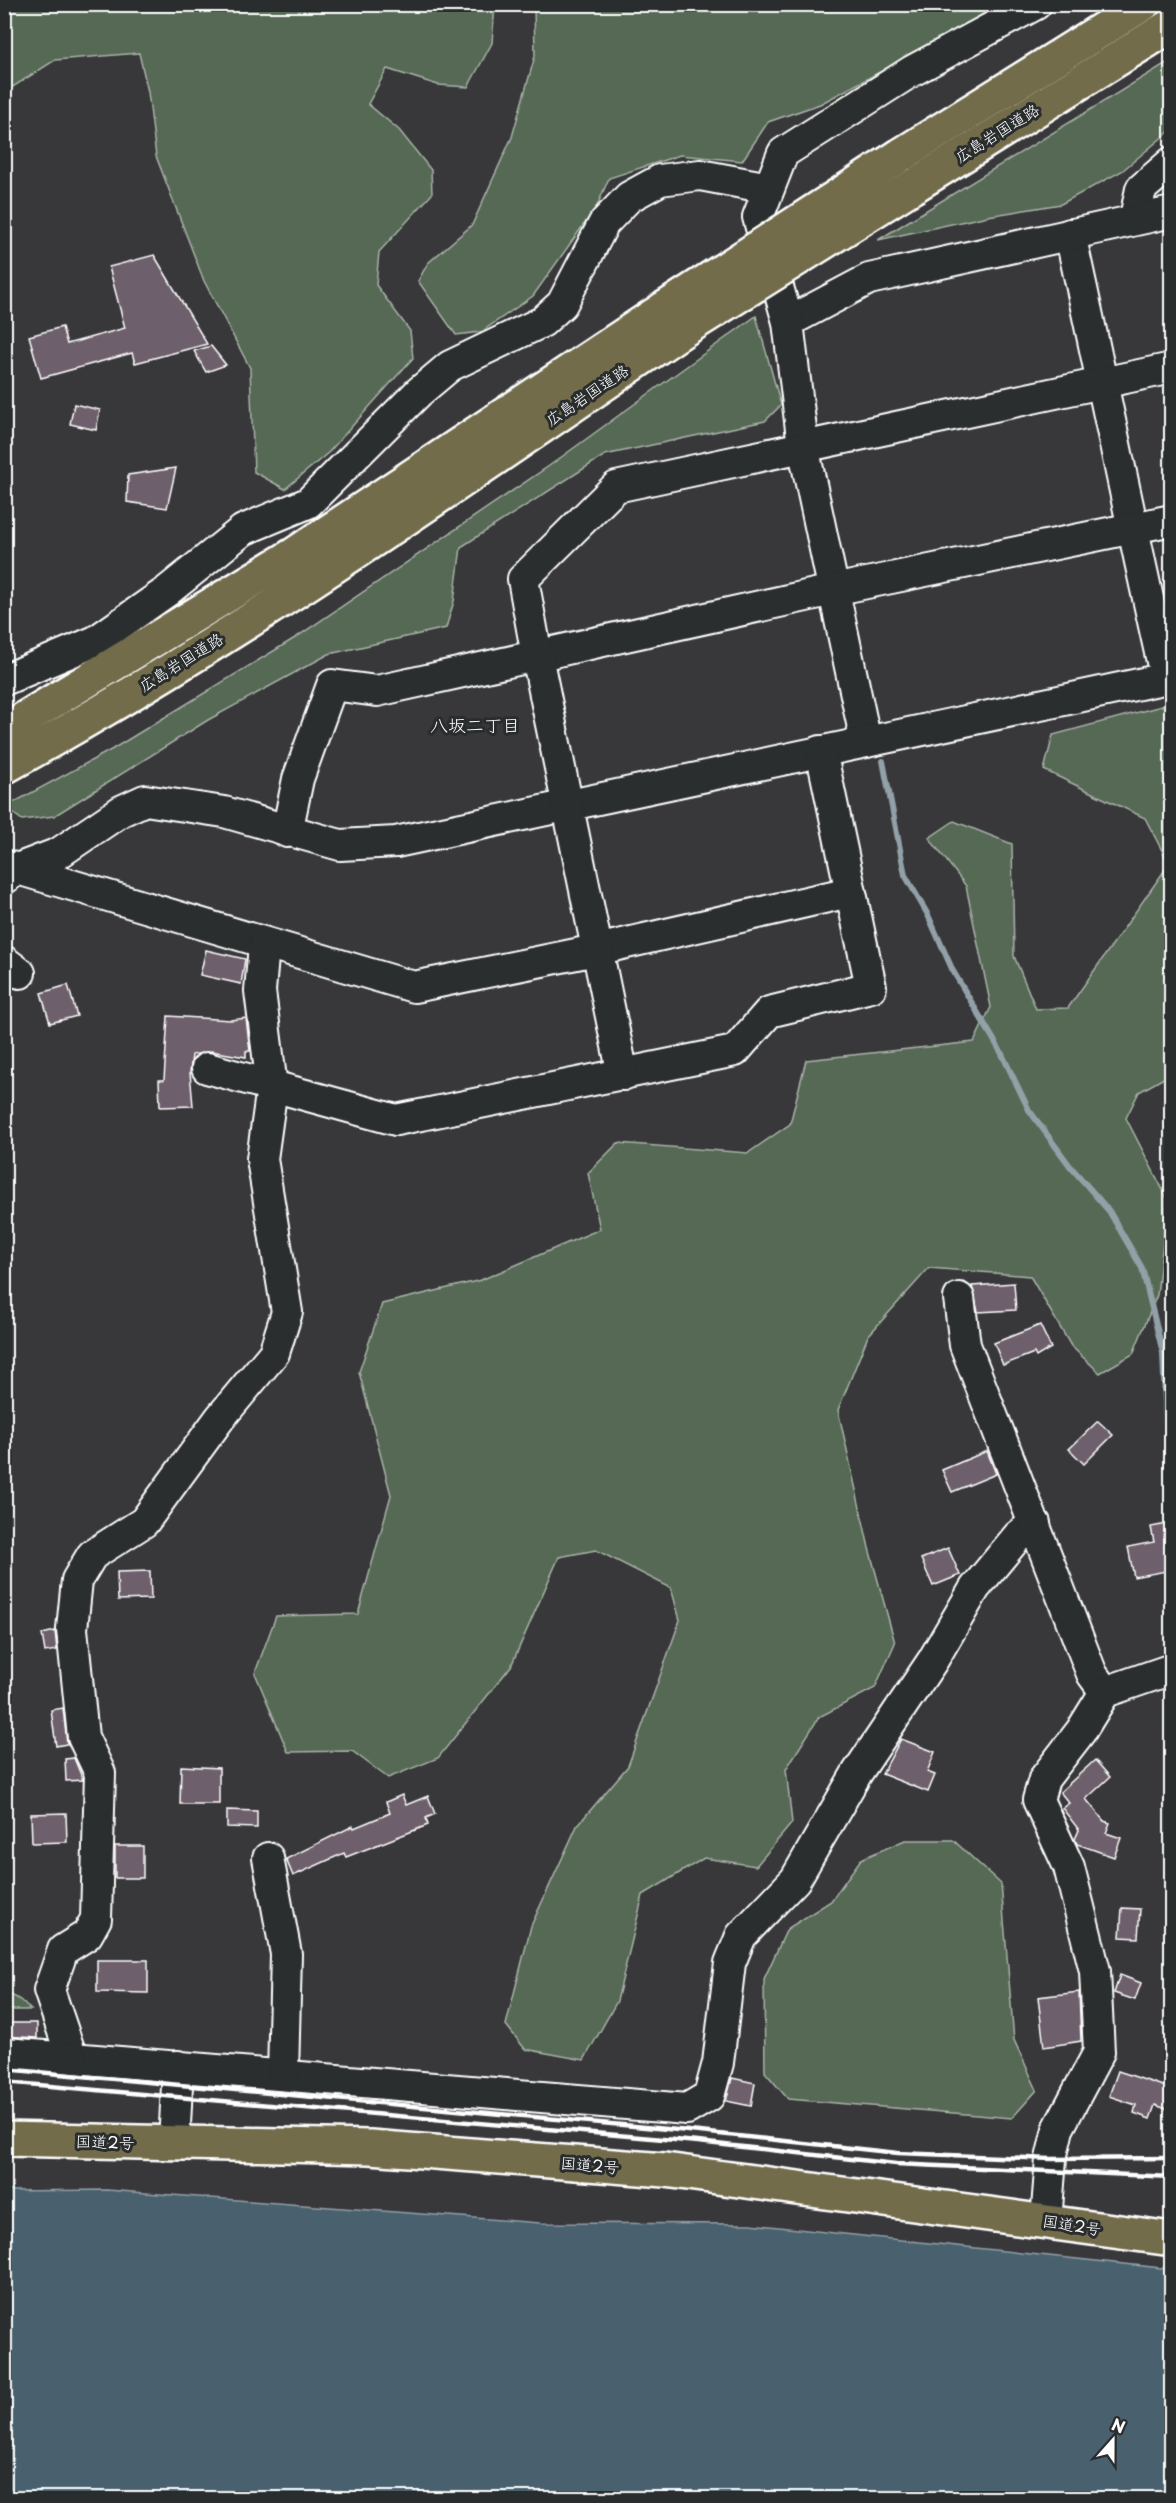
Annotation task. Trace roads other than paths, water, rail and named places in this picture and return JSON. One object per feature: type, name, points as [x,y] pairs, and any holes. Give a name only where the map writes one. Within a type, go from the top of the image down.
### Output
[{"type":"highway","name":"広島岩国道路","points":[[4,767],[204,649],[489,462],[671,321],[901,155],[1143,4]]},
{"type":"highway","name":"広島岩国道路","points":[[4,731],[671,321],[915,185],[1172,25]]},
{"type":"highway","name":"国道2号","points":[[4,2139],[370,2147],[665,2170],[1172,2239]]},
{"type":"street","points":[[866,742],[802,446],[788,322],[758,217],[783,153],[912,71],[1036,4]]},
{"type":"street","points":[[1135,218],[1142,189],[1172,162]]},
{"type":"street","points":[[4,680],[96,641],[166,592],[243,530],[308,503],[419,392],[450,366],[542,322],[562,304],[604,223],[628,197],[660,180],[700,174],[769,188]]},
{"type":"street","points":[[788,322],[869,279],[1135,218],[1172,212]]},
{"type":"street","points":[[9,871],[59,852],[121,811],[145,800],[168,801],[224,812],[286,832],[340,845],[396,842],[1169,678],[1132,529],[1104,383],[1070,234]]},
{"type":"street","points":[[623,1074],[537,656],[524,579],[616,486],[1172,368]]},
{"type":"street","points":[[286,832],[298,779],[332,685],[378,692],[833,590],[1172,520]]},
{"type":"street","points":[[207,1068],[396,1120],[735,1051],[769,1012],[871,987],[821,751]]},
{"type":"street","points":[[9,871],[414,987],[596,950],[850,892]]},
{"type":"street","points":[[72,2058],[49,1990],[63,1950],[87,1935],[96,1919],[100,1773],[83,1737],[72,1629],[77,1580],[92,1555],[144,1522],[220,1418],[274,1353],[287,1312],[262,1160],[272,1087],[260,991],[264,945]]},
{"type":"street","points":[[959,1298],[965,1345],[1092,1674],[1105,1692]]},
{"type":"street","points":[[4,2053],[687,2109],[709,2096],[718,2064],[730,1964],[741,1936],[795,1880],[857,1773],[933,1660],[975,1588],[1018,1536],[1035,1523]]},
{"type":"street","points":[[1046,2221],[1051,2159],[1058,2129],[1099,2052],[1095,1971],[1069,1867],[1038,1800],[1044,1779],[1081,1731],[1105,1692],[1172,1669]]},
{"type":"street","points":[[268,1858],[286,1954],[283,2075]]},
{"type":"street","points":[[174,2144],[178,2066]]},
{"type":"water","points":[[107,2190],[540,2223],[751,2224],[1171,2269],[1171,2498],[5,2498],[5,2191]]},
{"type":"waterway","points":[[883,761],[905,875],[928,915],[953,971],[1001,1052],[1029,1110],[1070,1166],[1109,1211],[1142,1268],[1163,1353],[1166,1426],[1172,1451]]},
{"type":"railway","points":[[4,2069],[700,2132],[898,2153],[1051,2159],[1172,2158]]},
{"type":"railway","points":[[4,2082],[698,2142],[896,2164],[1172,2177]]},
{"type":"district","name":"八坂二丁目","points":[[475,726]]}]
